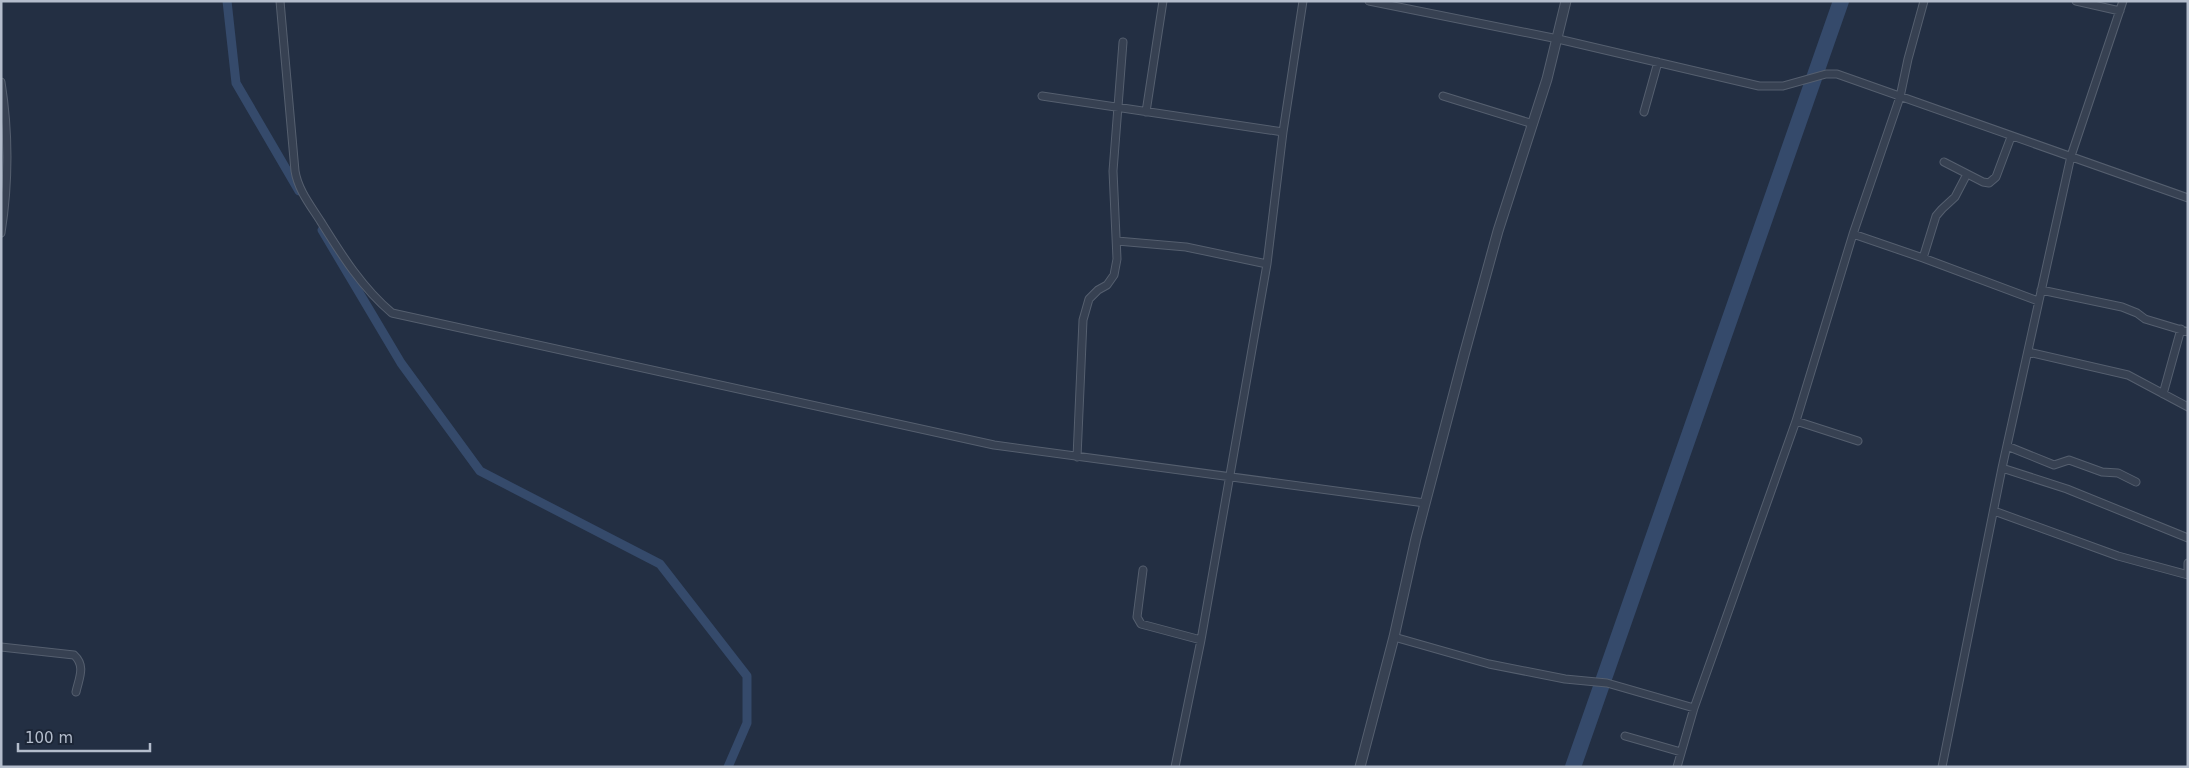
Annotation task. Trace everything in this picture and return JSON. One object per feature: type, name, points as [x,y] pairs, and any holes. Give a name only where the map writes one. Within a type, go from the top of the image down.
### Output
[{"type":"street","points":[[280,1],[295,170],[299,186],[346,262],[381,304],[392,313],[994,445],[1425,503]]},
{"type":"street","points":[[1146,112],[1163,1]]},
{"type":"street","points":[[1175,767],[1201,640],[1267,264],[1283,132],[1303,1]]},
{"type":"street","points":[[1368,1],[1558,39],[1760,86],[1783,86],[1820,75],[1837,74],[2188,198]]},
{"type":"street","points":[[1360,767],[1394,637],[1425,503],[1498,231],[1533,124],[1558,39],[1566,1]]},
{"type":"street","points":[[2076,1],[2120,11]]},
{"type":"street","points":[[1942,767],[2002,468],[2071,156],[2123,1]]},
{"type":"street","points":[[1677,767],[1694,708],[1796,421],[1853,234],[1900,97],[1922,2]]},
{"type":"street","points":[[1077,457],[1084,320],[1088,299],[1107,285],[1114,275],[1117,259],[1114,171],[1123,42]]},
{"type":"street","points":[[1644,112],[1658,62]]},
{"type":"street","points":[[1,82],[7,137],[6,196],[1,233]]},
{"type":"street","points":[[1042,96],[1283,132]]},
{"type":"street","points":[[1443,96],[1533,124]]},
{"type":"street","points":[[1944,162],[1983,182],[1993,181],[2011,137]]},
{"type":"street","points":[[1923,258],[1936,216],[1955,197],[1967,174]]},
{"type":"street","points":[[1853,234],[2038,301]]},
{"type":"street","points":[[1117,241],[1186,247],[1267,264]]},
{"type":"street","points":[[2041,290],[2131,310],[2145,319],[2184,331],[2163,394]]},
{"type":"street","points":[[2028,352],[2110,370],[2143,382],[2188,406]]},
{"type":"street","points":[[1796,421],[1858,441]]},
{"type":"street","points":[[2007,446],[2044,463],[2054,465],[2069,460],[2102,472],[2118,473],[2136,482]]},
{"type":"street","points":[[2002,468],[2066,489],[2188,538]]},
{"type":"street","points":[[1994,511],[2118,556],[2188,574],[2188,563]]},
{"type":"street","points":[[1143,570],[1136,617],[1141,624],[1201,640]]},
{"type":"street","points":[[1394,637],[1489,664],[1543,676],[1607,684],[1694,708]]},
{"type":"street","points":[[1,647],[74,655],[81,663],[82,668],[76,692]]},
{"type":"street","points":[[1625,736],[1681,752]]},
{"type":"waterway","points":[[227,1],[236,83],[299,191]]},
{"type":"waterway","points":[[1573,767],[1841,1]]},
{"type":"waterway","points":[[322,230],[401,363],[480,471],[660,564],[747,676],[747,723],[728,767]]}]
